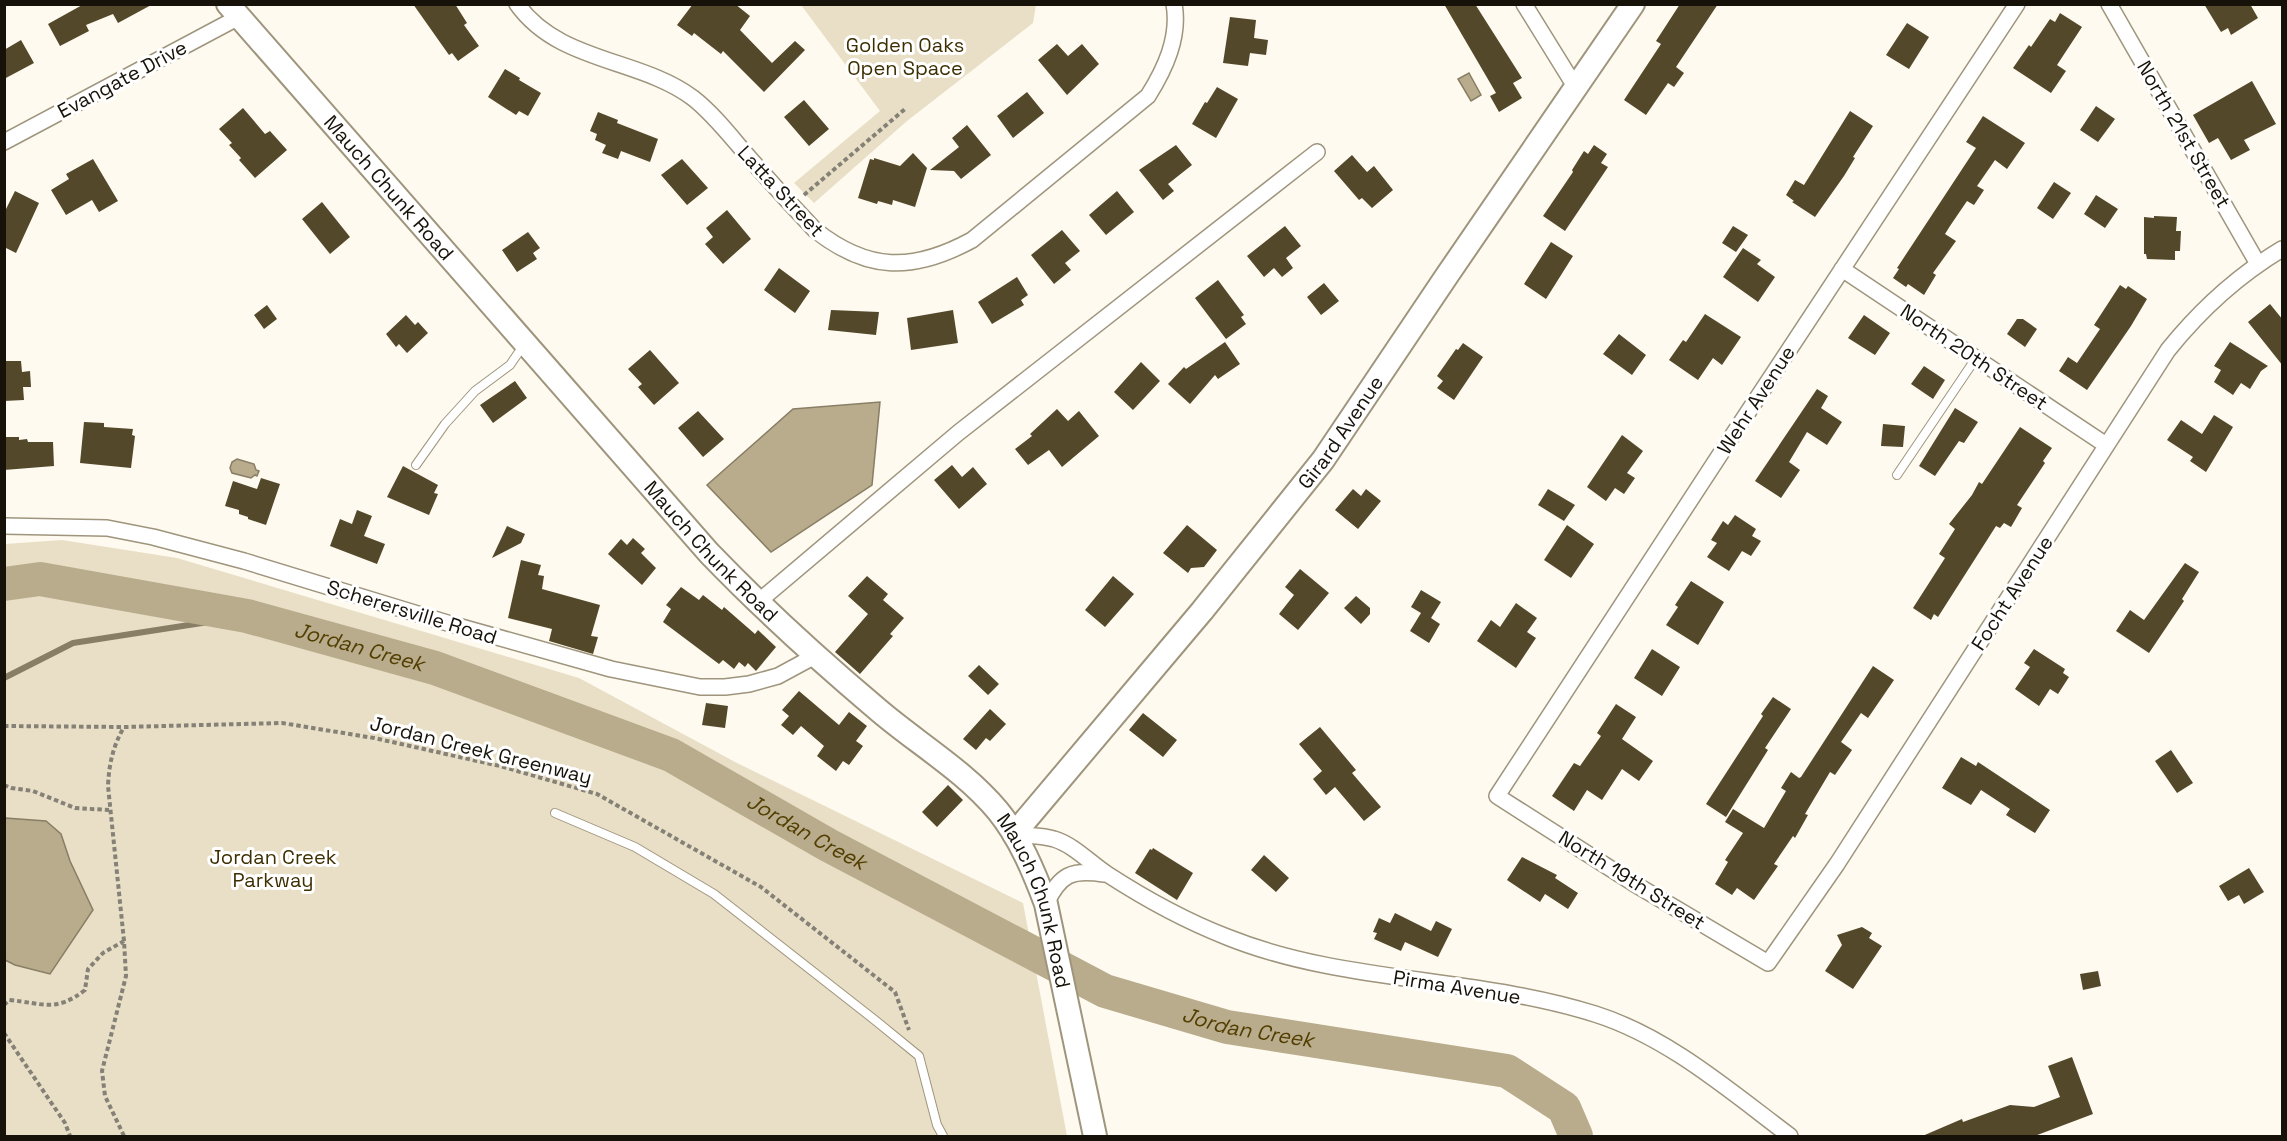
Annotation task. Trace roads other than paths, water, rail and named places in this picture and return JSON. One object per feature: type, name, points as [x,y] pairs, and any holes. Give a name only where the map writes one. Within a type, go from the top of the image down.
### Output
[{"type":"main road","name":"Girard Avenue","points":[[1014,834],[1188,628],[1323,460],[1634,4]]},
{"type":"main road","name":"Mauch Chunk Road","points":[[234,11],[524,345],[709,553],[757,603],[815,657],[878,711],[976,789],[996,809],[1014,834],[1046,904],[1095,1137]]},
{"type":"street","name":"Latta Street","points":[[517,4],[538,26],[558,40],[673,85],[694,98],[715,118],[814,230],[831,243],[854,255],[875,261],[900,263],[921,261],[945,254],[972,240],[1148,96],[1161,75],[1170,52],[1176,28],[1174,4]]},
{"type":"street","points":[[1524,4],[1576,88]]},
{"type":"street","name":"Wehr Avenue","points":[[1497,796],[2017,4]]},
{"type":"street","name":"North 21st Street","points":[[2109,4],[2258,264]]},
{"type":"street","name":"Evangate Drive","points":[[4,142],[234,11]]},
{"type":"street","points":[[757,603],[958,433],[1317,152]]},
{"type":"street","name":"Focht Avenue","points":[[1768,963],[1837,864],[2168,350],[2193,319],[2227,287],[2283,249]]},
{"type":"street","name":"North 20th Street","points":[[1842,269],[2106,445]]},
{"type":"street","name":"Scherersville Road","points":[[4,526],[107,528],[153,537],[244,561],[454,625],[611,669],[700,687],[749,684],[778,676],[815,657]]},
{"type":"street","name":"North 19th Street","points":[[1497,796],[1634,883],[1768,963]]},
{"type":"street","name":"Pirma Avenue","points":[[1014,834],[1055,839],[1107,874],[1181,916],[1227,938],[1276,954],[1399,978],[1549,1001],[1596,1014],[1629,1027],[1660,1044],[1790,1137]]},
{"type":"street","name":"Pirma Avenue","points":[[1046,904],[1053,888],[1062,878],[1086,871],[1107,874]]},
{"type":"lane","points":[[416,465],[445,424],[475,391],[510,365],[524,345]]},
{"type":"lane","points":[[1897,475],[1976,358]]},
{"type":"lane","points":[[555,813],[636,847],[714,894],[919,1056],[937,1125],[943,1137]]},
{"type":"waterway","name":"Jordan Creek","points":[[4,584],[40,579],[247,616],[435,668],[671,755],[828,845],[1105,991],[1227,1027],[1507,1071],[1564,1108],[1576,1136]]},
{"type":"waterway","points":[[4,678],[73,643],[247,616]]},
{"type":"park label","name":"Golden Oaks Open Space","points":[[905,56]]},
{"type":"park label","name":"Jordan Creek Parkway","points":[[273,868]]}]
